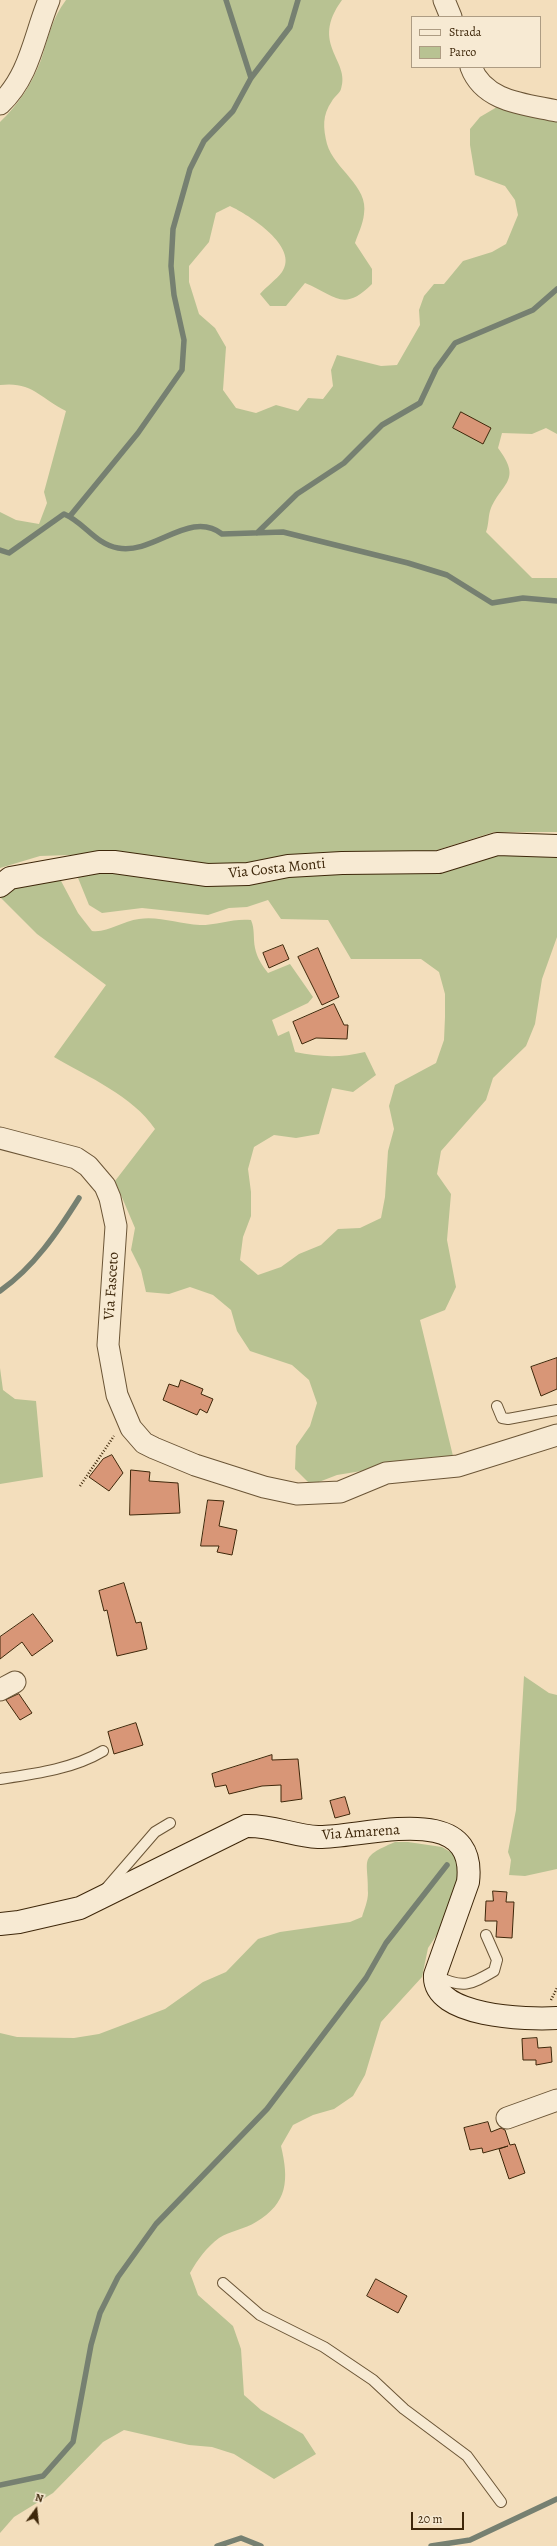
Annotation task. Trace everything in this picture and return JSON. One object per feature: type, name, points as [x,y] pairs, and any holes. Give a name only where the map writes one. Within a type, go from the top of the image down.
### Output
[{"type":"street","points":[[0,104],[7,97],[28,64],[50,0]]},
{"type":"street","points":[[444,0],[451,16]]},
{"type":"street","points":[[470,68],[475,79],[495,95],[557,111]]},
{"type":"street","name":"Via Costa Monti","points":[[0,886],[10,878],[99,862],[114,862],[207,875],[248,874],[288,866],[342,862],[439,862],[497,844],[557,846]]},
{"type":"street","name":"Via Fasceto","points":[[0,1138],[76,1158],[88,1166],[107,1192],[116,1226],[108,1345],[117,1395],[123,1413],[131,1428],[144,1443],[195,1464],[264,1487],[297,1494],[340,1492],[386,1473],[458,1466],[557,1435]]},
{"type":"street","name":"Via Amarena","points":[[0,1924],[19,1922],[80,1908],[246,1826],[259,1826],[318,1837],[392,1830],[442,1832],[459,1844],[468,1861],[470,1870],[468,1882],[435,1975]]},
{"type":"street","points":[[435,1975],[435,1985],[442,1995],[463,2007],[494,2015],[557,2018]]},
{"type":"street","points":[[506,2118],[557,2100]]},
{"type":"lane","points":[[497,1406],[502,1418],[508,1419],[557,1410]]},
{"type":"lane","points":[[0,1779],[63,1766],[93,1757],[103,1751]]},
{"type":"lane","points":[[98,1899],[116,1874],[155,1832],[170,1823]]},
{"type":"lane","points":[[435,1975],[461,1985],[478,1981],[494,1971],[497,1960],[486,1935]]},
{"type":"lane","points":[[223,2283],[260,2315],[324,2348],[373,2380],[404,2409],[467,2456],[501,2502]]},
{"type":"path","points":[[80,1486],[108,1447],[123,1413]]},
{"type":"green space","points":[[66,0],[342,0],[333,16],[329,29],[330,40],[341,69],[343,79],[341,89],[326,111],[324,122],[325,132],[327,144],[331,153],[336,162],[356,186],[364,204],[362,225],[355,243],[372,269],[372,284],[354,298],[346,300],[339,299],[305,283],[286,306],[270,306],[260,294],[282,272],[286,262],[284,252],[270,233],[260,224],[230,206],[216,213],[209,242],[189,266],[189,282],[199,314],[215,328],[226,347],[223,390],[236,408],[256,413],[276,405],[298,411],[308,398],[323,399],[333,386],[331,370],[337,355],[381,366],[397,365],[420,325],[419,310],[424,296],[434,284],[444,284],[463,261],[492,252],[506,244],[518,215],[515,200],[505,186],[475,175],[470,145],[470,129],[480,117],[497,107],[557,120],[557,434],[546,428],[532,434],[502,433],[498,448],[509,467],[509,474],[505,486],[491,508],[486,532],[532,578],[557,578],[557,832],[494,832],[434,851],[245,868],[100,854],[40,856],[0,868],[0,512],[16,520],[39,524],[47,503],[44,492],[66,411],[28,388],[11,384],[0,385],[0,122],[13,109],[29,86],[41,60],[57,14]]},
{"type":"green space","points":[[504,853],[557,858],[557,937],[542,979],[535,1024],[526,1046],[493,1078],[486,1100],[441,1151],[437,1174],[451,1194],[447,1240],[456,1287],[445,1310],[420,1320],[453,1456],[337,1475],[311,1485],[295,1469],[296,1446],[310,1426],[317,1403],[309,1380],[292,1365],[250,1351],[237,1331],[231,1310],[213,1295],[190,1287],[169,1294],[146,1292],[141,1270],[131,1250],[135,1228],[115,1181],[155,1129],[146,1117],[122,1097],[54,1057],[106,985],[37,934],[0,897],[0,894],[16,881],[60,879],[78,913],[92,931],[109,929],[133,920],[147,918],[200,925],[238,920],[251,920],[256,952],[268,973],[290,964],[313,997],[308,1003],[272,1020],[278,1036],[289,1031],[295,1052],[330,1056],[365,1052],[376,1075],[353,1092],[332,1088],[319,1134],[296,1138],[274,1135],[254,1147],[248,1169],[251,1192],[251,1216],[243,1237],[240,1260],[258,1275],[281,1267],[299,1254],[321,1245],[338,1229],[360,1228],[381,1218],[385,1197],[388,1151],[394,1129],[389,1106],[395,1085],[436,1063],[444,1040],[445,994],[439,972],[421,959],[351,959],[328,920],[281,919],[268,900],[247,907],[229,908],[208,915],[142,908],[102,913],[89,905],[76,873],[101,868],[286,875]]},
{"type":"green space","points":[[0,1368],[3,1390],[15,1399],[36,1401],[43,1477],[0,1484]]},
{"type":"green space","points":[[524,1676],[549,1693],[557,1695],[557,1869],[525,1876],[509,1875],[511,1860],[508,1852],[516,1810]]},
{"type":"green space","points":[[395,1842],[408,1842],[442,1847],[452,1853],[459,1863],[459,1875],[446,1921],[428,1948],[422,1977],[381,2022],[365,2075],[353,2096],[334,2109],[313,2115],[293,2125],[281,2146],[284,2158],[285,2180],[284,2190],[275,2207],[267,2215],[256,2222],[219,2238],[203,2254],[190,2273],[198,2295],[233,2326],[241,2349],[244,2395],[261,2410],[303,2434],[316,2454],[274,2479],[234,2454],[212,2447],[189,2445],[124,2430],[103,2442],[53,2493],[14,2517],[0,2533],[0,2033],[17,2037],[74,2038],[99,2034],[165,2009],[203,1982],[226,1972],[258,1939],[280,1932],[350,1922],[362,1917],[368,1896],[367,1866],[370,1856],[383,1847]]},
{"type":"building","points":[[461,412],[491,428],[483,444],[453,428]]},
{"type":"building","points":[[283,945],[289,959],[269,968],[263,953]]},
{"type":"building","points":[[318,948],[339,997],[322,1005],[298,957]]},
{"type":"building","points":[[334,1004],[344,1025],[348,1025],[347,1039],[316,1038],[302,1044],[293,1022]]},
{"type":"building","points":[[557,1358],[557,1389],[541,1396],[531,1367]]},
{"type":"building","points":[[181,1380],[203,1389],[201,1394],[213,1399],[207,1413],[200,1409],[197,1415],[163,1400],[169,1384],[178,1387]]},
{"type":"building","points":[[112,1455],[123,1473],[109,1491],[89,1477],[103,1459]]},
{"type":"building","points":[[131,1470],[150,1472],[149,1481],[178,1483],[180,1513],[130,1515]]},
{"type":"building","points":[[208,1500],[224,1501],[219,1526],[237,1530],[232,1555],[217,1552],[219,1546],[201,1546]]},
{"type":"building","points":[[124,1583],[136,1623],[141,1622],[147,1649],[117,1656],[107,1610],[104,1611],[99,1591]]},
{"type":"building","points":[[33,1614],[53,1641],[32,1656],[22,1642],[0,1659],[0,1637]]},
{"type":"building","points":[[19,1694],[32,1713],[20,1720],[6,1700]]},
{"type":"building","points":[[136,1723],[143,1745],[114,1754],[108,1732]]},
{"type":"building","points":[[272,1755],[272,1760],[298,1759],[302,1799],[281,1802],[281,1785],[262,1786],[229,1794],[226,1785],[215,1787],[212,1774]]},
{"type":"building","points":[[345,1797],[350,1814],[335,1818],[330,1801]]},
{"type":"building","points":[[493,1891],[507,1892],[506,1902],[514,1902],[512,1938],[496,1937],[497,1921],[485,1921],[486,1901],[493,1901]]},
{"type":"building","points":[[537,2038],[538,2048],[551,2047],[552,2062],[536,2065],[536,2060],[523,2060],[522,2039]]},
{"type":"building","points":[[488,2122],[491,2132],[501,2128],[505,2130],[510,2145],[515,2144],[525,2173],[509,2179],[499,2149],[508,2146],[483,2153],[482,2148],[470,2150],[464,2128]]},
{"type":"building","points":[[376,2279],[407,2296],[398,2313],[367,2296]]},
{"type":"waterway","points":[[226,0],[251,78]]},
{"type":"waterway","points":[[70,516],[138,433],[182,370],[184,340],[174,295],[171,266],[173,229],[190,169],[204,141],[233,111],[251,78],[290,27],[298,0]]},
{"type":"waterway","points":[[257,533],[297,494],[344,463],[382,425],[420,403],[436,369],[455,343],[533,310],[557,289]]},
{"type":"waterway","points":[[0,550],[9,553],[64,514],[78,522],[96,538],[110,546],[118,548],[131,548],[145,545],[185,529],[197,527],[210,528],[222,534],[283,532],[408,563],[447,575],[492,603],[523,598],[557,601]]},
{"type":"waterway","points":[[0,1291],[24,1271],[44,1249],[79,1198]]},
{"type":"waterway","points":[[0,2485],[43,2476],[73,2442],[91,2345],[100,2313],[118,2277],[156,2224],[267,2109],[366,1978],[386,1943],[447,1865]]},
{"type":"waterway","points":[[431,2546],[470,2540],[557,2499]]},
{"type":"waterway","points":[[217,2546],[241,2538],[261,2546]]}]
